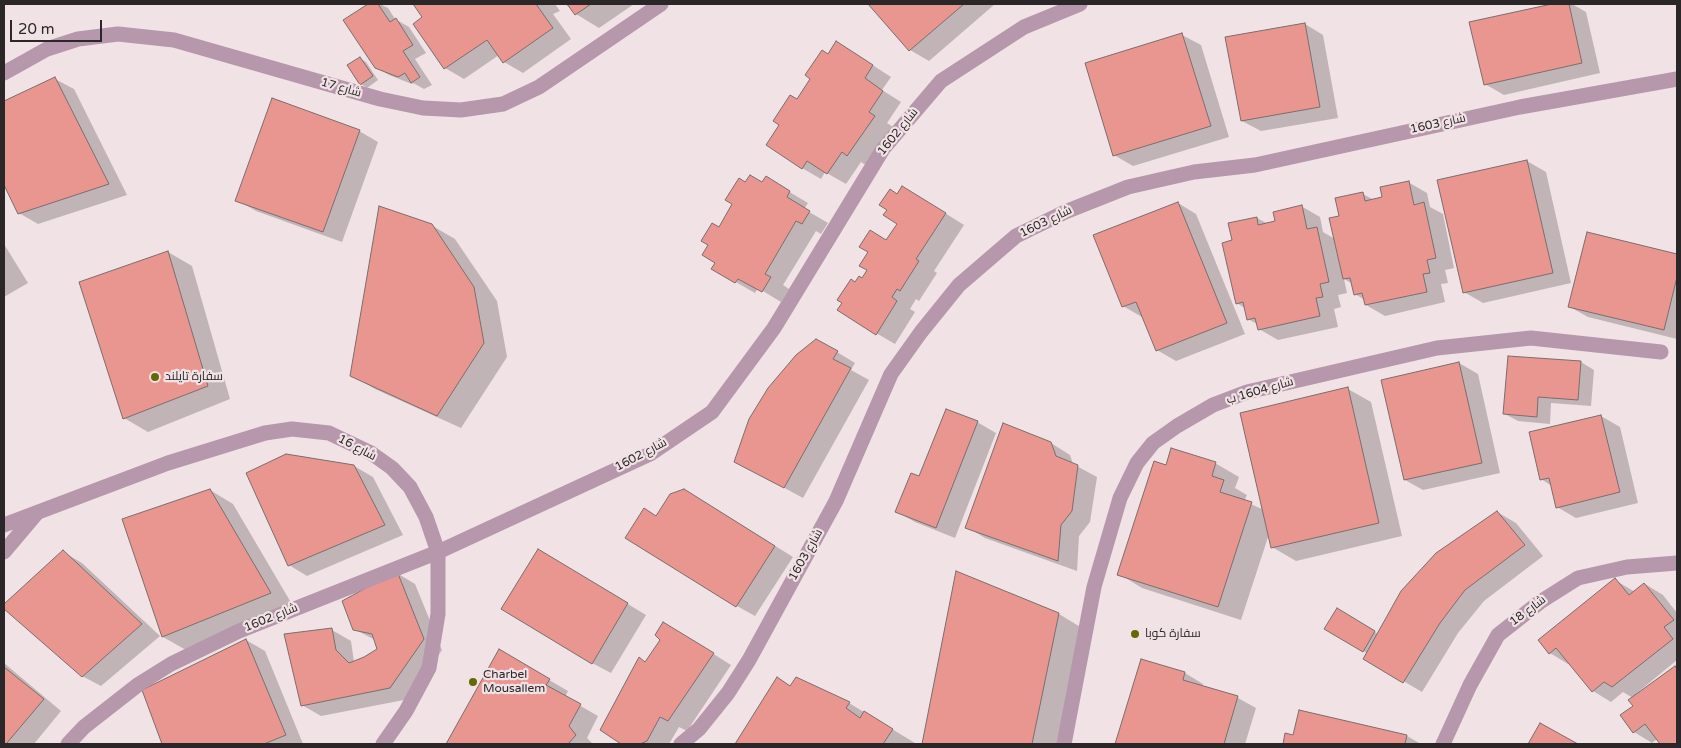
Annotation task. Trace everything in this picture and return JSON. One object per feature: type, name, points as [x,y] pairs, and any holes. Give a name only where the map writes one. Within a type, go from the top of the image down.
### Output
[{"type":"street","name":"شارع 17","points":[[4,73],[47,50],[78,40],[118,34],[174,40],[380,99],[423,108],[461,110],[504,104],[539,88],[661,4]]},
{"type":"street","name":"شارع 1602","points":[[68,744],[84,727],[139,684],[171,664],[239,631],[438,552],[650,454],[712,412],[774,328],[883,149],[941,81],[1024,27],[1080,4]]},
{"type":"street","name":"شارع 1603","points":[[681,744],[705,722],[728,693],[749,660],[836,501],[892,374],[921,332],[959,285],[1016,236],[1065,212],[1128,187],[1194,172],[1255,165],[1520,107],[1677,79]]},
{"type":"street","name":"شارع 1604 ب","points":[[1064,744],[1094,587],[1120,498],[1142,456],[1153,443],[1177,426],[1213,405],[1247,392],[1437,348],[1532,338],[1661,352]]},
{"type":"street","name":"شارع 16","points":[[4,525],[168,463],[265,433],[292,429],[329,432],[378,458],[392,468],[410,487],[426,517],[438,552],[438,614],[429,668],[406,711],[383,744]]},
{"type":"street","points":[[4,552],[38,512]]},
{"type":"street","name":"شارع 18","points":[[1443,744],[1470,684],[1498,635],[1540,602],[1578,578],[1627,567],[1677,563]]},
{"type":"building","points":[[368,4],[378,4],[390,22],[396,18],[413,45],[403,51],[420,77],[411,83],[405,73],[398,77],[375,68],[343,20]]},
{"type":"building","points":[[413,4],[536,4],[553,28],[503,63],[487,40],[444,69],[413,24],[422,17]]},
{"type":"building","points":[[567,4],[591,4],[575,15]]},
{"type":"building","points":[[868,4],[964,4],[909,51]]},
{"type":"building","points":[[1552,4],[1569,4],[1582,63],[1484,85],[1469,22]]},
{"type":"building","points":[[1305,23],[1320,107],[1241,121],[1225,37]]},
{"type":"building","points":[[1182,33],[1211,126],[1113,156],[1085,63]]},
{"type":"building","points":[[836,41],[873,65],[865,78],[883,91],[869,112],[875,116],[847,156],[842,152],[827,174],[807,161],[802,169],[766,145],[779,125],[773,121],[790,95],[797,99],[810,79],[805,75],[822,50],[828,54]]},
{"type":"building","points":[[360,57],[373,76],[360,85],[347,65]]},
{"type":"building","points":[[55,77],[109,184],[18,214],[4,185],[4,101]]},
{"type":"building","points":[[272,98],[360,130],[323,232],[235,201]]},
{"type":"building","points":[[1527,160],[1553,273],[1463,293],[1437,180]]},
{"type":"building","points":[[750,175],[762,182],[766,176],[790,191],[787,197],[810,211],[802,224],[796,221],[765,274],[771,277],[762,292],[738,279],[735,283],[711,269],[715,263],[702,255],[708,245],[701,241],[712,223],[719,227],[732,204],[725,200],[739,178],[745,182]]},
{"type":"building","points":[[1409,181],[1414,205],[1424,202],[1436,258],[1427,260],[1430,273],[1423,274],[1427,292],[1365,305],[1362,293],[1354,295],[1350,278],[1343,279],[1329,218],[1339,216],[1335,198],[1363,192],[1365,201],[1382,197],[1380,187]]},
{"type":"building","points":[[902,186],[946,213],[916,259],[919,261],[900,291],[897,289],[892,297],[897,301],[876,335],[837,310],[842,303],[837,300],[851,279],[855,282],[859,276],[862,278],[867,270],[859,266],[868,252],[859,247],[870,230],[886,240],[897,224],[883,215],[887,210],[879,205],[890,189],[897,194]]},
{"type":"building","points":[[1178,202],[1227,323],[1156,351],[1136,302],[1122,307],[1093,235]]},
{"type":"building","points":[[1302,205],[1307,229],[1317,227],[1329,282],[1320,284],[1323,297],[1316,298],[1320,316],[1258,330],[1255,318],[1247,320],[1243,302],[1236,304],[1222,243],[1232,240],[1228,223],[1257,217],[1258,225],[1275,221],[1273,212]]},
{"type":"building","points":[[379,206],[432,224],[474,287],[484,343],[437,416],[350,376]]},
{"type":"building","points":[[1587,232],[1677,254],[1677,277],[1664,330],[1568,307]]},
{"type":"building","points":[[168,251],[208,386],[123,419],[79,282]]},
{"type":"building","points":[[816,339],[838,351],[833,359],[851,368],[784,488],[734,462],[749,419],[768,388],[796,355]]},
{"type":"building","points":[[1508,356],[1581,361],[1578,400],[1538,397],[1537,417],[1503,414]]},
{"type":"building","points":[[1459,362],[1482,463],[1404,480],[1381,380]]},
{"type":"building","points":[[1348,387],[1379,523],[1271,548],[1240,413]]},
{"type":"building","points":[[946,409],[978,421],[936,528],[895,512],[911,473],[919,476]]},
{"type":"building","points":[[1601,415],[1620,492],[1556,508],[1549,478],[1540,480],[1529,432]]},
{"type":"building","points":[[1003,423],[1051,442],[1056,456],[1078,465],[1072,511],[1061,525],[1058,561],[965,528]]},
{"type":"building","points":[[1171,448],[1216,462],[1212,476],[1224,480],[1220,492],[1252,502],[1218,607],[1117,575],[1154,461],[1166,465]]},
{"type":"building","points":[[286,454],[354,465],[385,525],[288,566],[246,473]]},
{"type":"building","points":[[210,489],[271,593],[162,637],[122,519]]},
{"type":"building","points":[[684,489],[775,546],[736,607],[625,538],[644,508],[656,516],[670,494]]},
{"type":"building","points":[[1497,511],[1525,545],[1465,590],[1440,623],[1403,683],[1363,659],[1401,591],[1436,553]]},
{"type":"building","points":[[538,549],[628,603],[592,664],[501,609]]},
{"type":"building","points":[[63,550],[142,624],[82,677],[4,609],[4,604]]},
{"type":"building","points":[[397,571],[424,639],[390,688],[301,706],[284,634],[332,628],[336,650],[349,663],[364,657],[377,649],[372,634],[353,630],[342,601]]},
{"type":"building","points":[[956,571],[1059,613],[1032,744],[922,744]]},
{"type":"building","points":[[1615,578],[1629,595],[1644,583],[1674,620],[1664,627],[1673,639],[1612,687],[1604,682],[1592,692],[1556,648],[1549,654],[1538,640]]},
{"type":"building","points":[[1337,608],[1375,631],[1363,652],[1324,629]]},
{"type":"building","points":[[663,622],[714,653],[668,721],[660,717],[647,741],[640,744],[621,744],[600,730],[639,657],[645,662],[660,640],[655,635]]},
{"type":"building","points":[[246,639],[286,735],[264,744],[162,744],[142,690]]},
{"type":"building","points":[[499,649],[550,679],[546,685],[581,704],[569,726],[576,735],[568,744],[446,744]]},
{"type":"building","points":[[1141,659],[1185,672],[1183,680],[1238,696],[1224,744],[1115,744]]},
{"type":"building","points":[[1675,666],[1677,669],[1677,744],[1660,744],[1645,724],[1633,733],[1620,715],[1633,706],[1628,700]]},
{"type":"building","points":[[4,667],[44,699],[6,744],[4,744]]},
{"type":"building","points":[[777,677],[790,686],[796,677],[850,702],[846,708],[860,718],[864,711],[893,729],[883,744],[735,744]]},
{"type":"building","points":[[1299,710],[1407,735],[1405,744],[1283,744],[1285,733],[1293,735]]},
{"type":"building","points":[[1540,723],[1578,744],[1528,744]]},
{"type":"place","name":"سفارة تايلند","points":[[155,377]]},
{"type":"place","name":"سفارة كوبا","points":[[1135,634]]},
{"type":"place","name":"Charbel Mousallem","points":[[473,682]]}]
